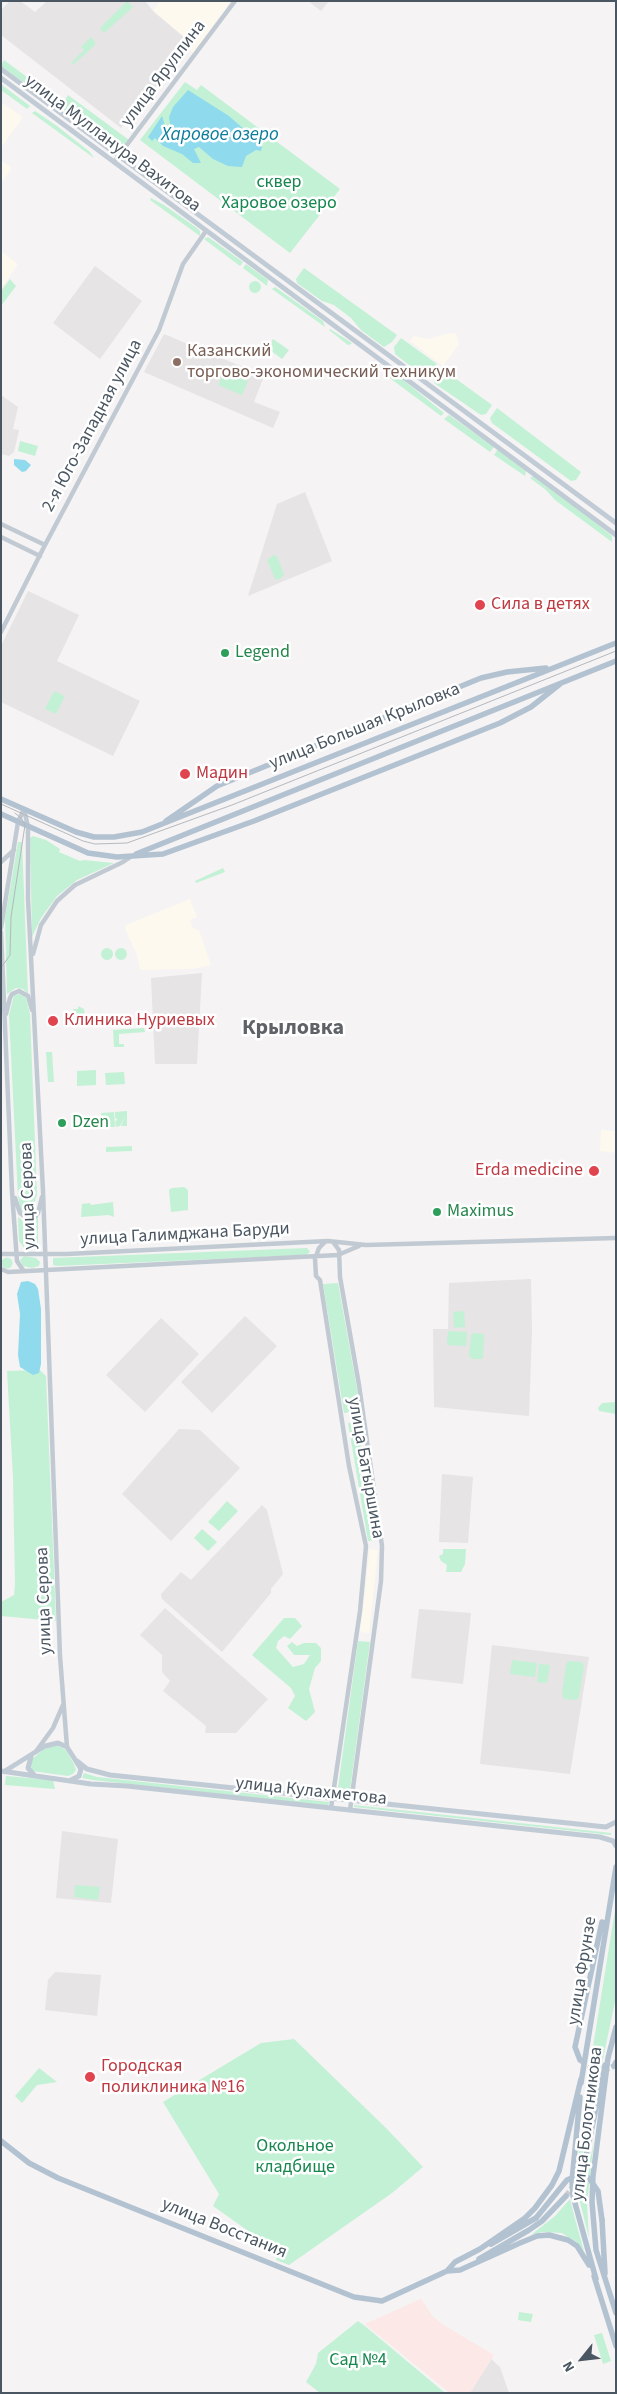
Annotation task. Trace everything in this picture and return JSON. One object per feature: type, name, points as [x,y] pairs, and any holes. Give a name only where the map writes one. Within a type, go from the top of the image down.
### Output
[{"type":"main road","name":"улица Мулланура Вахитова","points":[[1,70],[616,523]]},
{"type":"main road","name":"улица Мулланура Вахитова","points":[[1,78],[616,535]]},
{"type":"main road","name":"улица Большая Крыловка","points":[[1,799],[76,832],[94,837],[124,836],[159,826],[616,643]]},
{"type":"main road","name":"улица Большая Крыловка","points":[[132,856],[616,661]]},
{"type":"main road","points":[[159,826],[217,786],[481,678],[507,672],[553,667]]},
{"type":"main road","points":[[1,814],[88,853],[104,857],[174,851],[457,741],[525,712],[560,684]]},
{"type":"main road","points":[[3,1771],[50,1744],[58,1743],[67,1747],[77,1761],[80,1773],[71,1780]]},
{"type":"main road","points":[[34,1775],[28,1768],[35,1752]]},
{"type":"main road","name":"улица Кулахметова","points":[[77,1761],[87,1768],[110,1775],[606,1827],[616,1822]]},
{"type":"main road","name":"улица Кулахметова","points":[[3,1771],[604,1838],[613,1841],[616,1846]]},
{"type":"main road","name":"улица Фрунзе","points":[[582,2079],[616,1867]]},
{"type":"main road","points":[[580,2060],[575,2047],[592,1962],[610,1896]]},
{"type":"main road","name":"улица Болотникова","points":[[606,2282],[596,2250],[592,2202],[594,2168],[608,2058],[616,2027]]},
{"type":"main road","points":[[586,2156],[602,2074],[608,2058]]},
{"type":"main road","points":[[582,2079],[572,2181],[574,2196],[596,2279],[616,2346]]},
{"type":"main road","name":"улица Восстания","points":[[443,2273],[455,2262],[480,2249],[525,2218],[552,2185],[559,2171],[582,2079]]},
{"type":"main road","name":"улица Восстания","points":[[1,2141],[45,2173],[354,2297],[382,2301],[443,2273],[460,2270],[474,2263]]},
{"type":"main road","points":[[480,2249],[536,2218],[567,2180],[576,2176],[589,2178],[598,2191],[606,2282],[616,2313]]},
{"type":"main road","points":[[474,2263],[542,2221],[566,2196]]},
{"type":"main road","points":[[474,2263],[537,2236],[549,2234],[568,2240],[576,2246],[584,2254],[596,2279]]},
{"type":"street","name":"улица Яруллина","points":[[114,162],[235,1]]},
{"type":"street","name":"2-я Юго-Западная улица","points":[[1,632],[159,330],[183,264],[206,231]]},
{"type":"street","points":[[1,524],[45,545]]},
{"type":"street","points":[[1,537],[40,556]]},
{"type":"street","points":[[1,928],[18,822],[24,809]]},
{"type":"street","name":"улица Серова","points":[[24,809],[28,827],[34,1016],[43,1190],[63,1704],[67,1747]]},
{"type":"street","points":[[1,862],[14,849]]},
{"type":"street","points":[[32,960],[41,925],[57,901],[76,884],[132,856]]},
{"type":"street","name":"улица Серова","points":[[1,932],[12,1192],[17,1261],[23,1270]]},
{"type":"street","points":[[4,1018],[12,994],[19,991],[28,996],[34,1016]]},
{"type":"street","points":[[12,1192],[20,1213],[28,1219],[34,1218],[38,1213],[43,1190]]},
{"type":"street","points":[[338,1255],[348,1249],[366,1245],[616,1238]]},
{"type":"street","points":[[316,1255],[326,1241]]},
{"type":"street","name":"улица Галимджана Баруди","points":[[1,1254],[326,1241],[366,1245]]},
{"type":"street","name":"улица Батыршина","points":[[332,1242],[337,1246],[340,1277],[381,1525],[382,1546],[381,1581],[350,1810]]},
{"type":"street","name":"улица Батыршина","points":[[316,1255],[316,1276],[320,1280],[350,1466],[366,1546],[360,1611],[334,1798],[331,1808]]},
{"type":"street","name":"улица Галимджана Баруди","points":[[1,1269],[8,1272],[45,1268],[338,1255]]},
{"type":"street","name":"улица Серова","points":[[35,1752],[53,1728],[63,1704]]},
{"type":"shaded area","points":[[10,1],[20,1],[35,12],[47,1],[145,1],[153,11],[185,38],[170,58],[173,65],[149,96],[146,94],[121,128],[1,35],[1,10]]},
{"type":"shaded area","points":[[160,1],[231,1],[193,53],[153,11]]},
{"type":"shaded area","points":[[308,1],[329,1],[321,11]]},
{"type":"shaded area","points":[[1,102],[23,117],[1,148]]},
{"type":"shaded area","points":[[1,160],[12,168],[1,183]]},
{"type":"shaded area","points":[[1,251],[18,264],[1,289]]},
{"type":"shaded area","points":[[95,266],[142,301],[100,359],[53,323]]},
{"type":"shaded area","points":[[450,333],[456,334],[459,344],[443,366],[410,341],[414,336],[428,339]]},
{"type":"shaded area","points":[[164,334],[264,376],[254,402],[280,412],[273,428],[144,372]]},
{"type":"shaded area","points":[[1,395],[18,407],[13,429],[19,430],[14,452],[9,456],[1,454]]},
{"type":"shaded area","points":[[305,492],[332,561],[248,596],[277,504]]},
{"type":"shaded area","points":[[28,591],[79,615],[57,661],[140,701],[113,756],[1,702],[1,646]]},
{"type":"shaded area","points":[[190,899],[197,917],[190,920],[193,928],[199,930],[211,965],[193,969],[140,970],[137,955],[125,929],[126,925]]},
{"type":"shaded area","points":[[202,973],[197,1064],[155,1064],[151,978]]},
{"type":"shaded area","points":[[601,1130],[616,1131],[616,1153],[600,1151]]},
{"type":"shaded area","points":[[531,1279],[532,1330],[529,1416],[434,1407],[433,1329],[448,1329],[449,1283]]},
{"type":"shaded area","points":[[245,1316],[277,1346],[212,1413],[181,1382]]},
{"type":"shaded area","points":[[161,1318],[199,1354],[145,1412],[106,1375]]},
{"type":"shaded area","points":[[179,1429],[200,1430],[240,1468],[171,1541],[122,1494]]},
{"type":"shaded area","points":[[442,1474],[473,1477],[468,1543],[439,1542]]},
{"type":"shaded area","points":[[262,1505],[267,1510],[283,1574],[271,1589],[271,1593],[222,1652],[162,1599],[161,1594],[181,1572],[191,1580]]},
{"type":"shaded area","points":[[370,1549],[378,1550],[369,1633],[360,1632]]},
{"type":"shaded area","points":[[165,1608],[268,1699],[236,1733],[205,1733],[206,1726],[163,1691],[170,1681],[162,1672],[162,1655],[140,1635]]},
{"type":"shaded area","points":[[419,1609],[471,1613],[463,1684],[411,1678]]},
{"type":"shaded area","points":[[492,1645],[589,1657],[570,1774],[480,1764]]},
{"type":"shaded area","points":[[62,1831],[118,1839],[111,1903],[56,1898]]},
{"type":"shaded area","points":[[55,1972],[101,1975],[97,2016],[45,2010],[48,1980]]},
{"type":"shaded area","points":[[421,2299],[433,2317],[494,2355],[470,2393],[450,2393],[365,2324]]},
{"type":"shaded area","points":[[491,2359],[500,2367],[509,2393],[470,2393]]},
{"type":"green space","points":[[127,1],[133,7],[104,33],[100,28]]},
{"type":"green space","points":[[91,37],[95,45],[74,64],[71,63],[84,50],[81,47]]},
{"type":"green space","points":[[4,60],[59,101],[56,104],[52,103],[1,66]]},
{"type":"green space","name":"сквер Харовое озеро","points":[[185,82],[197,90],[201,85],[340,189],[290,253],[140,140]]},
{"type":"green space","points":[[2,85],[30,106],[27,109],[1,90]]},
{"type":"green space","points":[[68,95],[129,140],[123,148],[114,148],[65,112],[62,106]]},
{"type":"green space","points":[[35,111],[90,152],[94,158],[32,113]]},
{"type":"green space","points":[[151,198],[197,228],[200,231],[200,236],[150,200]]},
{"type":"green space","points":[[208,237],[243,262],[240,266],[204,239]]},
{"type":"green space","points":[[246,264],[268,280],[267,286],[243,268]]},
{"type":"green space","points":[[304,268],[397,335],[392,342],[384,347],[361,330],[351,318],[334,305],[322,301],[297,283],[296,279]]},
{"type":"green space","points":[[10,279],[16,286],[1,306],[1,291]]},
{"type":"green space","points":[[255,281],[261,287],[255,293],[249,287]]},
{"type":"green space","points":[[275,287],[323,321],[325,327],[272,289]]},
{"type":"green space","points":[[330,329],[352,343],[348,345]]},
{"type":"green space","points":[[401,338],[437,364],[430,374],[424,377],[395,354],[394,347]]},
{"type":"green space","points":[[273,339],[289,350],[282,359],[267,348]]},
{"type":"green space","points":[[441,368],[492,405],[486,414],[481,415],[434,383],[434,377]]},
{"type":"green space","points":[[224,371],[248,381],[242,395],[218,385]]},
{"type":"green space","points":[[389,372],[401,378],[444,413],[441,416],[387,376]]},
{"type":"green space","points":[[497,408],[581,472],[576,480],[571,481],[492,423],[490,418]]},
{"type":"green space","points":[[449,415],[494,447],[490,452],[444,419]]},
{"type":"green space","points":[[20,441],[38,446],[35,456],[18,451]]},
{"type":"green space","points":[[498,449],[526,471],[525,476],[494,455]]},
{"type":"green space","points":[[533,476],[612,536],[612,542],[555,500],[546,490],[530,478]]},
{"type":"green space","points":[[274,555],[277,556],[284,575],[278,580],[275,579],[267,560]]},
{"type":"green space","points":[[54,691],[65,696],[56,714],[45,709]]},
{"type":"green space","points":[[33,836],[46,840],[60,849],[59,852],[80,861],[114,863],[77,880],[57,896],[41,918],[32,937],[30,838]]},
{"type":"green space","points":[[18,842],[22,842],[28,994],[23,989],[16,988],[7,994],[5,918]]},
{"type":"green space","points":[[223,868],[225,872],[196,883],[195,881]]},
{"type":"green space","points":[[105,948],[109,948],[113,954],[109,960],[105,960],[101,956],[101,952]]},
{"type":"green space","points":[[119,948],[123,948],[127,954],[123,960],[119,960],[115,956],[115,952]]},
{"type":"green space","points":[[20,994],[26,998],[30,1014],[37,1195],[35,1211],[29,1217],[21,1211],[18,1197],[9,1015],[14,995]]},
{"type":"green space","points":[[78,1006],[84,1009],[85,1017],[74,1017],[73,1009],[78,1009]]},
{"type":"green space","points":[[144,1028],[145,1032],[119,1034],[119,1044],[124,1044],[124,1047],[114,1047],[113,1030]]},
{"type":"green space","points":[[46,1052],[52,1052],[54,1082],[48,1082]]},
{"type":"green space","points":[[96,1070],[96,1085],[77,1086],[77,1071]]},
{"type":"green space","points":[[124,1072],[125,1084],[106,1085],[105,1073]]},
{"type":"green space","points":[[127,1111],[127,1126],[121,1126],[125,1116],[120,1126],[116,1127],[115,1121],[118,1120],[115,1118],[115,1112]]},
{"type":"green space","points":[[114,1112],[115,1127],[102,1127],[101,1113]]},
{"type":"green space","points":[[132,1146],[132,1151],[106,1152],[106,1147]]},
{"type":"green space","points":[[184,1187],[188,1190],[188,1210],[171,1212],[169,1190]]},
{"type":"green space","points":[[113,1202],[114,1217],[109,1215],[81,1217],[82,1204],[90,1203],[91,1205]]},
{"type":"green space","points":[[38,1216],[38,1245],[34,1248],[24,1248],[19,1241],[18,1217],[23,1221],[29,1222]]},
{"type":"green space","points":[[307,1248],[310,1252],[306,1255],[53,1265],[53,1258]]},
{"type":"green space","points":[[24,1256],[36,1258],[40,1262],[39,1266],[32,1268],[23,1266],[20,1260]]},
{"type":"green space","points":[[7,1257],[13,1263],[7,1269],[1,1263]]},
{"type":"green space","points":[[338,1283],[361,1411],[344,1413],[323,1284]]},
{"type":"green space","points":[[464,1311],[465,1327],[454,1328],[453,1312]]},
{"type":"green space","points":[[448,1331],[467,1332],[466,1346],[447,1345]]},
{"type":"green space","points":[[473,1333],[484,1334],[483,1358],[480,1359],[472,1359],[469,1356],[471,1335]]},
{"type":"green space","points":[[40,1370],[46,1376],[56,1621],[1,1616],[1,1602],[14,1595],[15,1584],[13,1477],[7,1371]]},
{"type":"green space","points":[[616,1402],[616,1414],[599,1411],[598,1408],[602,1403]]},
{"type":"green space","points":[[357,1422],[377,1540],[368,1541],[348,1423]]},
{"type":"green space","points":[[227,1501],[238,1511],[219,1531],[208,1522]]},
{"type":"green space","points":[[202,1529],[217,1542],[208,1551],[194,1538]]},
{"type":"green space","points":[[443,1549],[466,1549],[465,1564],[461,1572],[446,1572],[447,1565],[441,1561],[439,1556],[443,1554]]},
{"type":"green space","points":[[284,1618],[295,1618],[302,1626],[290,1639],[284,1636],[278,1641],[276,1648],[293,1667],[304,1664],[310,1655],[294,1655],[287,1646],[292,1642],[297,1646],[304,1643],[316,1643],[321,1648],[321,1661],[315,1668],[309,1689],[315,1712],[306,1721],[288,1708],[295,1696],[291,1688],[252,1655]]},
{"type":"green space","points":[[358,1641],[370,1642],[350,1790],[344,1791],[338,1788]]},
{"type":"green space","points":[[512,1660],[537,1663],[535,1677],[510,1674]]},
{"type":"green space","points":[[569,1661],[582,1662],[584,1666],[579,1697],[576,1700],[564,1699],[562,1694],[566,1664]]},
{"type":"green space","points":[[539,1664],[550,1665],[547,1683],[537,1682]]},
{"type":"green space","points":[[57,1745],[66,1750],[74,1764],[76,1770],[73,1774],[68,1776],[32,1771],[30,1761],[46,1747]]},
{"type":"green space","points":[[84,1773],[97,1777],[329,1802],[328,1806],[93,1780],[82,1778]]},
{"type":"green space","points":[[6,1776],[53,1780],[55,1789],[5,1785]]},
{"type":"green space","points":[[354,1805],[611,1833],[611,1835],[354,1807]]},
{"type":"green space","points":[[75,1885],[100,1887],[98,1900],[74,1897]]},
{"type":"green space","points":[[616,1904],[616,1997],[583,2154],[591,2156],[594,2140],[587,2205],[589,2238],[579,2198],[577,2165],[587,2084]]},
{"type":"green space","name":"Окольное кладбище","points":[[294,2039],[386,2128],[423,2167],[392,2193],[289,2265],[276,2260],[278,2252],[213,2206],[219,2194],[163,2102],[261,2043]]},
{"type":"green space","points":[[39,2068],[57,2082],[37,2085],[22,2103],[15,2096]]},
{"type":"green space","points":[[570,2199],[584,2251],[576,2242],[562,2233],[542,2232],[531,2235],[555,2216]]},
{"type":"green space","points":[[519,2312],[533,2314],[531,2322],[518,2320]]},
{"type":"green space","name":"Сад №4","points":[[358,2321],[445,2393],[320,2393],[306,2382],[316,2364],[318,2353]]},
{"type":"green space","points":[[602,2333],[611,2361],[603,2364],[594,2335]]},
{"type":"water","name":"Харовое озеро","points":[[188,90],[229,116],[255,139],[262,147],[261,151],[256,150],[246,156],[242,167],[228,166],[213,159],[199,147],[194,149],[201,163],[193,163],[182,154],[163,146],[155,138],[152,141],[148,137],[162,116],[166,129],[180,139],[185,137],[170,124],[169,117],[173,107]]},
{"type":"water","points":[[14,459],[25,460],[31,465],[26,471],[22,472],[14,465]]},
{"type":"water","points":[[28,1281],[35,1284],[38,1289],[41,1309],[41,1364],[39,1373],[33,1375],[20,1367],[18,1355],[20,1314],[17,1294],[21,1282]]},
{"type":"tunnel","points":[[581,2061],[597,2071],[606,2070],[614,2066]]},
{"type":"tunnel","points":[[566,2196],[583,2172],[586,2156]]},
{"type":"tram line","points":[[1,804],[83,841],[95,844],[127,843],[232,805],[616,651]]},
{"type":"tram line","points":[[1,968],[10,955],[11,917],[25,825],[22,819],[15,813]]},
{"type":"place","name":"Казанский торгово-экономический техникум","points":[[177,362]]},
{"type":"place","name":"Сила в детях","points":[[480,605]]},
{"type":"place","name":"Legend","points":[[225,653]]},
{"type":"place","name":"Мадин","points":[[185,774]]},
{"type":"place","name":"Клиника Нуриевых","points":[[53,1021]]},
{"type":"place","name":"Dzen","points":[[62,1123]]},
{"type":"place","name":"Erda medicine","points":[[594,1171]]},
{"type":"place","name":"Maximus","points":[[437,1212]]},
{"type":"place","name":"Городская поликлиника №16","points":[[90,2077]]},
{"type":"district","name":"Крыловка","points":[[293,1029]]}]
